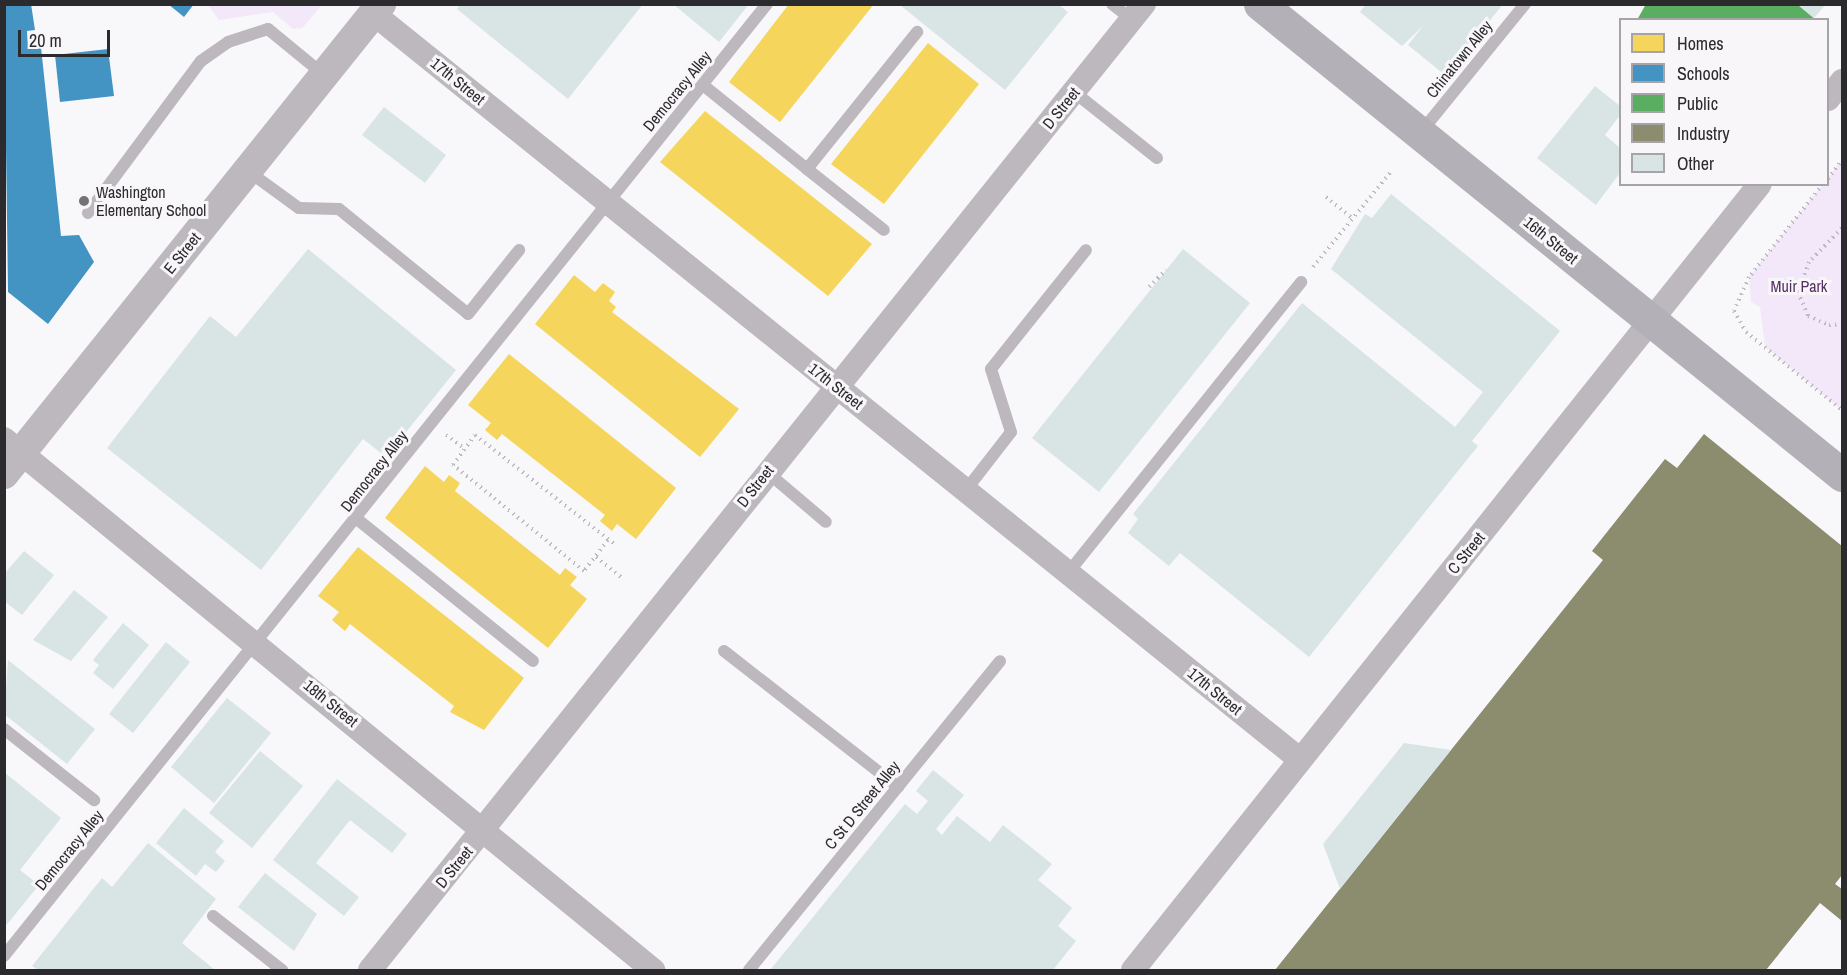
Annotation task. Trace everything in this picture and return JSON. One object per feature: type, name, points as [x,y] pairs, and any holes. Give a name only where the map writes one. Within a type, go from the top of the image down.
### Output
[{"type":"main road","name":"16th Street","points":[[1260,4],[1842,475]]},
{"type":"street","name":"E Street","points":[[10,455],[248,171],[378,9]]},
{"type":"street","name":"17th Street","points":[[378,9],[608,202],[1299,759]]},
{"type":"street","name":"D Street","points":[[370,970],[835,385],[1138,12]]},
{"type":"street","points":[[1829,97],[1842,81]]},
{"type":"street","name":"C Street","points":[[1133,970],[1299,759],[1758,186]]},
{"type":"street","name":"18th Street","points":[[10,455],[257,643],[485,828],[653,970]]},
{"type":"street","name":"C Street","points":[[1114,970],[1172,921]]},
{"type":"lane","name":"Democracy Alley","points":[[4,957],[357,519],[767,4]]},
{"type":"lane","points":[[1113,4],[1138,12]]},
{"type":"lane","name":"Chinatown Alley","points":[[1419,134],[1525,4]]},
{"type":"lane","points":[[88,213],[201,61],[228,42],[268,29],[324,75]]},
{"type":"lane","points":[[807,169],[917,32]]},
{"type":"lane","points":[[703,85],[884,230]]},
{"type":"lane","points":[[1074,92],[1157,158]]},
{"type":"lane","points":[[248,171],[299,208],[339,209],[468,314],[519,250]]},
{"type":"lane","points":[[966,490],[1011,432],[990,369],[1086,250]]},
{"type":"lane","points":[[1068,573],[1301,282]]},
{"type":"lane","points":[[766,472],[826,522]]},
{"type":"lane","points":[[357,519],[533,661]]},
{"type":"lane","points":[[724,651],[898,787]]},
{"type":"lane","name":"C St D Street Alley","points":[[750,970],[1000,661]]},
{"type":"lane","points":[[4,729],[94,800]]},
{"type":"lane","points":[[213,916],[282,970]]},
{"type":"path","points":[[1829,176],[1842,160]]},
{"type":"path","points":[[1301,282],[1390,172]]},
{"type":"path","points":[[1821,186],[1749,277],[1734,311],[1746,332],[1842,410]]},
{"type":"path","points":[[1326,197],[1352,218]]},
{"type":"path","points":[[1842,228],[1809,262],[1798,292],[1808,316],[1829,325],[1842,324]]},
{"type":"path","points":[[1149,287],[1166,270]]},
{"type":"path","points":[[608,540],[584,571],[453,465],[475,435],[616,545]]},
{"type":"path","points":[[596,557],[622,578]]},
{"type":"green space","points":[[208,5],[322,5],[302,28],[293,29],[273,12],[219,20]]},
{"type":"green space","name":"Muir Park","points":[[1842,160],[1842,410],[1765,347],[1760,307],[1751,302],[1749,277],[1821,186],[1829,186],[1829,176]]},
{"type":"building: Homes","points":[[789,4],[874,4],[780,122],[729,82]]},
{"type":"building: Homes","points":[[928,43],[979,84],[884,204],[831,164]]},
{"type":"building: Homes","points":[[705,111],[872,244],[828,296],[660,162]]},
{"type":"building: Homes","points":[[574,275],[595,292],[603,283],[615,292],[609,301],[616,307],[612,312],[739,409],[700,457],[535,324]]},
{"type":"building: Homes","points":[[509,354],[676,488],[636,539],[617,524],[612,531],[600,521],[605,515],[502,434],[497,440],[485,430],[491,423],[468,405]]},
{"type":"building: Homes","points":[[425,466],[444,482],[449,475],[460,483],[455,491],[560,575],[565,568],[577,577],[570,585],[587,599],[548,648],[385,518]]},
{"type":"building: Homes","points":[[358,547],[524,678],[484,730],[450,712],[454,706],[350,624],[345,631],[332,620],[339,612],[318,596]]},
{"type":"building: Schools","points":[[4,4],[31,4],[35,30],[27,31],[28,49],[41,47],[61,236],[79,235],[94,262],[48,324],[8,292]]},
{"type":"building: Schools","points":[[168,4],[194,4],[184,17]]},
{"type":"building: Schools","points":[[108,49],[114,96],[60,102],[55,55]]},
{"type":"building: Public","points":[[1646,4],[1797,4],[1814,18],[1638,18]]},
{"type":"building: Industry","points":[[1704,434],[1842,546],[1842,875],[1835,884],[1842,889],[1842,921],[1820,903],[1766,970],[1275,970],[1603,560],[1592,551],[1665,459],[1677,468]]},
{"type":"building: Other","points":[[460,4],[643,4],[568,99],[457,9]]},
{"type":"building: Other","points":[[673,4],[749,4],[719,42]]},
{"type":"building: Other","points":[[1366,4],[1503,4],[1446,76],[1408,45],[1423,26],[1402,46],[1360,12]]},
{"type":"building: Other","points":[[1797,4],[1826,4],[1814,18]]},
{"type":"building: Other","points":[[900,5],[1059,5],[1068,12],[1005,90]]},
{"type":"building: Other","points":[[1595,86],[1619,105],[1619,116],[1605,135],[1619,147],[1619,174],[1596,205],[1537,158]]},
{"type":"building: Other","points":[[384,107],[446,155],[425,183],[362,135]]},
{"type":"building: Other","points":[[1391,194],[1560,331],[1472,441],[1478,446],[1309,657],[1180,553],[1169,566],[1128,533],[1138,519],[1133,514],[1302,303],[1455,427],[1483,392],[1331,269],[1365,214],[1372,218]]},
{"type":"building: Other","points":[[308,249],[456,370],[386,457],[363,439],[261,570],[107,448],[210,316],[236,337]]},
{"type":"building: Other","points":[[1183,249],[1250,303],[1099,492],[1032,438]]},
{"type":"building: Other","points":[[24,551],[54,575],[22,615],[4,601],[4,574]]},
{"type":"building: Other","points":[[74,590],[108,617],[71,661],[33,640]]},
{"type":"building: Other","points":[[123,623],[149,645],[113,689],[93,673],[99,665],[93,660]]},
{"type":"building: Other","points":[[166,642],[190,662],[133,733],[109,714]]},
{"type":"building: Other","points":[[8,660],[95,729],[67,764],[4,714]]},
{"type":"building: Other","points":[[227,698],[271,733],[214,803],[171,767]]},
{"type":"building: Other","points":[[1404,743],[1451,750],[1340,889],[1323,844]]},
{"type":"building: Other","points":[[260,751],[303,786],[252,848],[209,813]]},
{"type":"building: Other","points":[[933,770],[964,795],[936,829],[942,835],[957,816],[990,842],[1003,825],[1052,864],[1038,880],[1072,908],[1058,926],[1076,941],[1053,970],[770,970],[905,804],[917,814],[928,801],[916,791]]},
{"type":"building: Other","points":[[4,772],[61,818],[20,870],[39,885],[4,928]]},
{"type":"building: Other","points":[[337,779],[407,834],[392,853],[350,820],[316,863],[359,897],[344,916],[273,860]]},
{"type":"building: Other","points":[[184,808],[224,841],[215,852],[225,861],[216,872],[205,864],[196,876],[156,843]]},
{"type":"building: Other","points":[[148,843],[216,899],[182,943],[215,970],[38,970],[32,966],[102,878],[112,887]]},
{"type":"building: Other","points":[[265,873],[317,914],[294,951],[238,907]]},
{"type":"place","name":"Washington Elementary School","points":[[84,201]]}]
